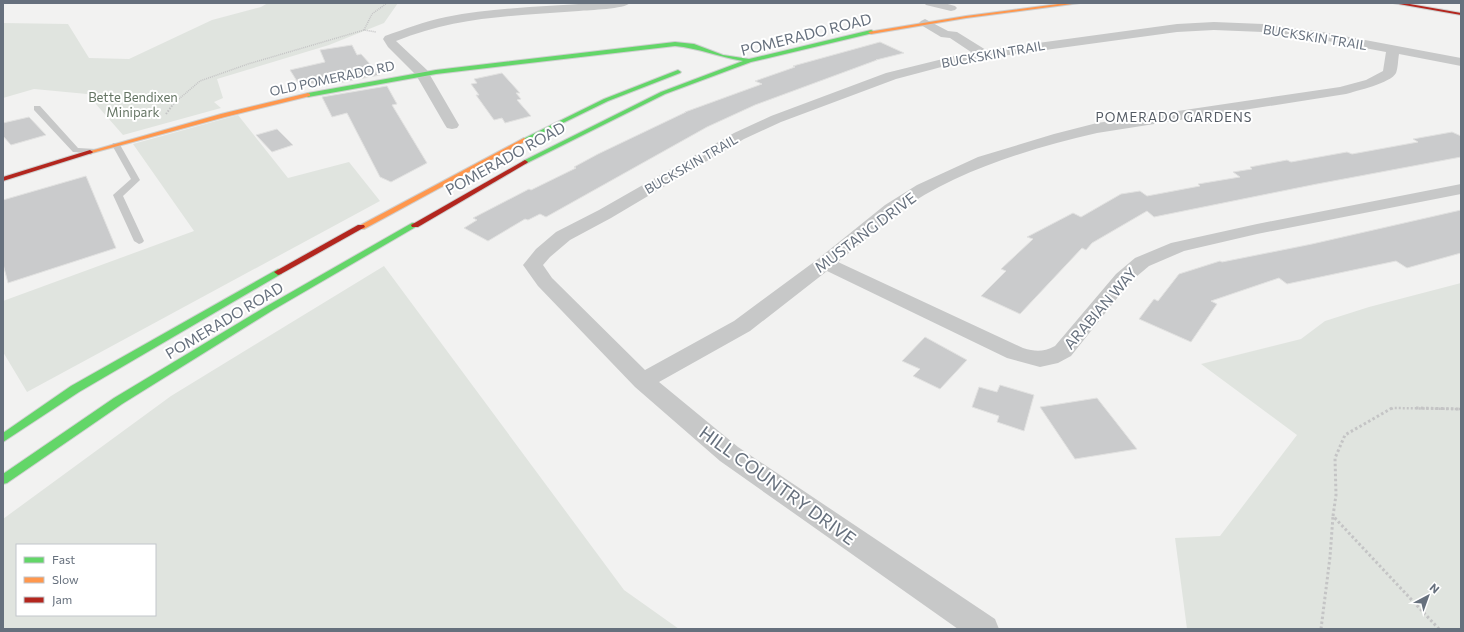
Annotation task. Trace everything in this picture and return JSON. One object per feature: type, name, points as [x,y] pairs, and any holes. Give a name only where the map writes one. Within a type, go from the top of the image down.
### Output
[{"type":"main road","name":"POMERADO ROAD","points":[[3,480],[118,401],[270,308],[537,155],[663,93],[749,61],[809,45],[868,32],[928,13],[960,18],[1078,3]]},
{"type":"main road","points":[[1395,3],[1461,14]]},
{"type":"main road","points":[[928,13],[928,15],[944,13],[954,8]]},
{"type":"main road","points":[[953,35],[949,25],[960,18]]},
{"type":"main road","name":"OLD POMERADO RD","points":[[675,44],[686,40],[704,39]]},
{"type":"main road","name":"OLD POMERADO RD","points":[[3,179],[150,135],[263,105],[355,85],[422,73],[675,44],[694,46],[722,56],[749,61]]},
{"type":"main road","name":"POMERADO ROAD","points":[[707,62],[737,50],[749,61]]},
{"type":"main road","name":"POMERADO ROAD","points":[[3,438],[75,390],[244,290],[516,144],[606,100],[651,81],[686,69]]},
{"type":"street","points":[[452,125],[422,73],[392,44],[389,39],[397,35],[482,8],[586,8],[624,3]]},
{"type":"street","points":[[954,8],[928,13],[945,34],[953,35],[983,54]]},
{"type":"street","name":"BUCKSKIN TRAIL","points":[[543,253],[563,236],[752,130],[776,119],[892,76],[963,57],[1177,28],[1214,26],[1263,28],[1393,49],[1461,62]]},
{"type":"street","name":"MUSTANG DRIVE","points":[[643,381],[742,326],[825,263],[891,209],[923,189],[984,160],[1059,136],[1097,128],[1341,91],[1371,84],[1389,74],[1393,49]]},
{"type":"street","name":"ARABIAN WAY","points":[[825,263],[1015,353],[1035,359],[1051,359],[1063,351],[1123,278],[1142,262],[1178,247],[1257,229],[1461,189]]},
{"type":"street","name":"HILL COUNTRY DRIVE","points":[[543,253],[533,265],[545,282],[643,381],[729,454],[984,629]]},
{"type":"lane","points":[[37,108],[76,150],[94,151]]},
{"type":"lane","points":[[116,145],[136,180],[118,195],[139,240]]},
{"type":"path","points":[[150,135],[175,101],[200,81],[248,64],[364,30],[368,19],[378,8],[387,3]]},
{"type":"path","points":[[1321,629],[1336,495],[1335,458],[1345,435],[1393,408],[1461,409]]},
{"type":"path","points":[[1333,516],[1439,629]]},
{"type":"green space","name":"Bette Bendixen Minipark","points":[[268,3],[398,3],[384,23],[329,45],[217,79],[223,98],[214,102],[221,108],[123,135],[87,94],[34,89],[3,98],[3,23],[68,24],[89,58],[129,59],[212,20],[261,7]]},
{"type":"green space","points":[[238,115],[288,178],[349,162],[380,201],[27,392],[3,352],[3,301],[194,231],[133,144]]},
{"type":"green space","points":[[384,266],[624,590],[679,629],[3,629],[3,519],[171,396]]},
{"type":"green space","points":[[1461,283],[1461,629],[1187,629],[1175,538],[1220,536],[1297,435],[1201,364],[1301,339],[1325,321],[1369,307]]},
{"type":"building","points":[[880,42],[904,53],[876,60],[755,105],[707,127],[546,217],[540,214],[528,220],[525,219],[488,241],[464,228],[477,220],[473,218],[529,189],[531,190],[576,168],[574,167],[598,154],[685,112],[762,84],[755,81],[795,67],[793,66]]},
{"type":"building","points":[[352,45],[357,55],[361,54],[380,75],[317,87],[315,83],[300,86],[290,70],[325,62],[320,50]]},
{"type":"building","points":[[502,73],[520,93],[516,93],[521,99],[517,100],[531,116],[505,123],[502,118],[494,120],[476,95],[479,95],[471,84],[477,83],[474,79]]},
{"type":"building","points":[[387,86],[397,104],[392,105],[427,163],[391,182],[380,177],[347,113],[332,117],[322,97]]},
{"type":"building","points":[[29,117],[46,135],[11,145],[3,136],[3,123]]},
{"type":"building","points":[[277,129],[293,145],[272,152],[256,135]]},
{"type":"building","points":[[1452,132],[1461,136],[1461,157],[1154,217],[1147,211],[1092,243],[1086,250],[1082,248],[1020,314],[981,296],[1006,271],[1001,269],[1033,239],[1027,237],[1073,213],[1081,217],[1121,194],[1140,191],[1147,196],[1200,186],[1198,184],[1240,177],[1233,172],[1252,169],[1250,167],[1287,160],[1291,162],[1347,152],[1352,154],[1418,142],[1413,139]]},
{"type":"building","points":[[86,176],[116,248],[8,283],[3,264],[3,200]]},
{"type":"building","points":[[1461,210],[1461,253],[1407,268],[1396,261],[1287,284],[1279,278],[1211,301],[1217,304],[1191,342],[1139,319],[1154,299],[1158,301],[1179,274],[1220,261],[1222,262],[1312,244]]},
{"type":"building","points":[[925,337],[967,360],[940,389],[913,376],[920,369],[902,361]]},
{"type":"building","points":[[1000,385],[1034,395],[1024,431],[997,422],[999,416],[972,407],[979,387],[997,392]]},
{"type":"building","points":[[1097,398],[1137,449],[1075,459],[1040,407]]},
{"type":"traffic: fast","points":[[525,162],[663,93],[749,61],[871,32]]},
{"type":"traffic: fast","points":[[308,95],[436,72],[675,44],[694,46],[722,56],[749,61]]},
{"type":"traffic: fast","points":[[524,140],[606,100],[678,72]]},
{"type":"traffic: fast","points":[[3,480],[118,401],[270,308],[415,225]]},
{"type":"traffic: fast","points":[[3,438],[75,389],[278,272]]},
{"type":"traffic: slow","points":[[871,32],[966,17],[1078,3]]},
{"type":"traffic: slow","points":[[90,152],[223,115],[308,95]]},
{"type":"traffic: slow","points":[[361,227],[524,140]]},
{"type":"traffic: jam","points":[[1395,3],[1461,14]]},
{"type":"traffic: jam","points":[[3,179],[90,152]]},
{"type":"traffic: jam","points":[[415,225],[525,162]]},
{"type":"traffic: jam","points":[[278,272],[361,227]]},
{"type":"district","name":"POMERADO GARDENS","points":[[1174,117]]}]
